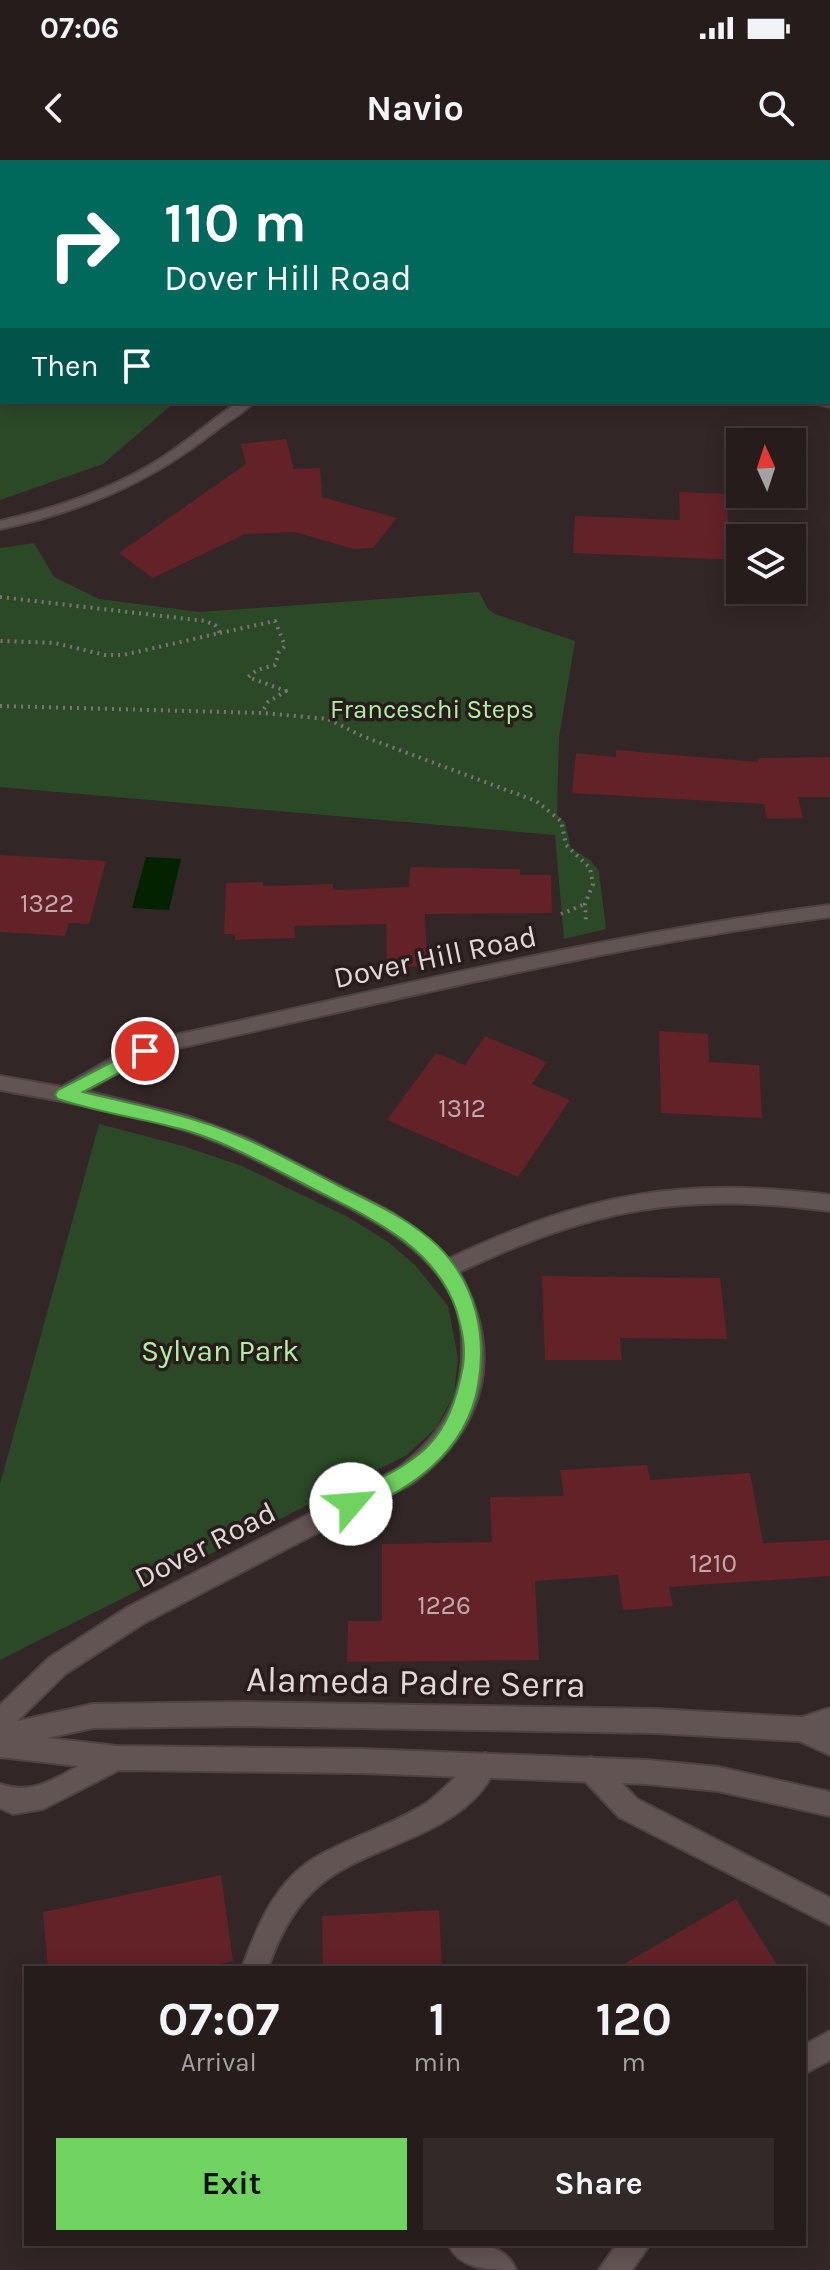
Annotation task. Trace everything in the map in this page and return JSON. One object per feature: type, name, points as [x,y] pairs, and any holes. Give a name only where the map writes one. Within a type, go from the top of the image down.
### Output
[{"type":"street","points":[[0,525],[62,509],[113,490],[158,467],[244,404]]},
{"type":"street","name":"Dover Hill Road","points":[[64,1095],[119,1063],[175,1042],[631,942],[728,924],[830,911]]},
{"type":"street","name":"Dover Road","points":[[0,1083],[194,1126],[238,1143],[382,1216],[432,1252],[446,1269],[467,1311],[474,1356],[466,1402],[443,1445],[429,1459],[405,1476],[105,1634],[57,1666],[0,1721]]},
{"type":"street","points":[[446,1269],[556,1219],[630,1202],[700,1193],[734,1193],[830,1203]]},
{"type":"street","name":"Alameda Padre Serra","points":[[0,1737],[93,1716],[245,1714],[633,1721],[800,1729],[830,1743]]},
{"type":"street","points":[[800,1729],[830,1720]]},
{"type":"street","points":[[0,1745],[117,1758],[591,1769],[718,1779],[830,1804]]},
{"type":"street","points":[[0,1796],[17,1802],[50,1796],[86,1772],[117,1758]]},
{"type":"street","points":[[256,1966],[264,1943],[289,1897],[307,1878],[330,1862],[429,1817],[455,1801],[485,1765]]},
{"type":"street","points":[[591,1769],[628,1808],[830,1912]]},
{"type":"street","points":[[806,2060],[830,2044]]},
{"type":"street","points":[[465,2246],[502,2270]]},
{"type":"street","points":[[613,2270],[634,2246]]},
{"type":"path","points":[[0,597],[205,621],[215,625],[220,633]]},
{"type":"path","points":[[0,641],[55,643],[105,655],[123,655],[275,621],[285,646],[279,652],[275,665],[257,670],[248,677],[286,691],[268,702],[261,709],[263,713]]},
{"type":"path","points":[[0,706],[263,713],[328,719],[362,736],[532,798],[561,821],[566,845],[588,865],[593,884],[585,905],[561,914]]},
{"type":"green space","points":[[0,404],[173,404],[103,464],[0,500]]},
{"type":"green space","name":"Franceschi Steps","points":[[34,543],[54,577],[99,599],[200,612],[479,592],[488,609],[495,614],[575,641],[559,737],[557,815],[565,822],[571,848],[590,860],[599,871],[606,929],[564,939],[555,835],[0,787],[0,548]]},
{"type":"green space","name":"Sylvan Park","points":[[99,1124],[183,1146],[242,1166],[348,1217],[388,1242],[415,1265],[448,1306],[458,1358],[454,1395],[436,1428],[407,1455],[0,1660],[0,1484]]},
{"type":"shaded area","points":[[146,857],[181,859],[169,910],[132,908]]},
{"type":"building","points":[[286,439],[294,469],[320,468],[322,497],[397,518],[373,548],[353,549],[295,532],[245,534],[153,578],[119,553],[246,464],[241,444]]},
{"type":"building","points":[[679,492],[726,494],[728,523],[740,524],[726,524],[726,559],[573,553],[575,516],[680,520]]},
{"type":"building","points":[[616,750],[758,762],[757,758],[830,757],[830,797],[798,797],[803,818],[767,819],[764,804],[572,793],[576,753],[616,757]]},
{"type":"building","points":[[0,855],[106,861],[89,924],[69,923],[65,936],[0,932]]},
{"type":"building","points":[[410,867],[520,869],[520,875],[551,875],[552,913],[425,914],[427,966],[387,968],[386,924],[294,926],[295,938],[235,940],[235,934],[224,934],[226,883],[263,882],[263,886],[333,884],[333,890],[409,887]]},
{"type":"building","points":[[659,1031],[708,1034],[709,1062],[759,1065],[762,1118],[661,1113]]},
{"type":"building","points":[[485,1036],[547,1062],[532,1084],[570,1100],[518,1177],[387,1120],[436,1053],[465,1065]]},
{"type":"building","points":[[542,1276],[720,1278],[727,1339],[620,1338],[622,1360],[545,1360]]},
{"type":"building","points":[[647,1465],[650,1480],[750,1473],[763,1543],[830,1540],[830,1576],[669,1587],[673,1606],[623,1610],[618,1575],[535,1581],[539,1660],[347,1662],[348,1621],[382,1621],[382,1544],[492,1542],[490,1497],[564,1496],[560,1470]]},
{"type":"building","points":[[221,1875],[233,1961],[212,1966],[48,1966],[43,1912]]},
{"type":"building","points":[[736,1899],[778,1966],[620,1966]]},
{"type":"building","points":[[439,1910],[442,1966],[323,1966],[322,1916]]},
{"type":"route","points":[[145,1051],[64,1095],[194,1126],[261,1154],[405,1231],[432,1252],[459,1289],[472,1331],[474,1356],[466,1402],[455,1424],[443,1445],[429,1459],[405,1476],[351,1504]]}]
